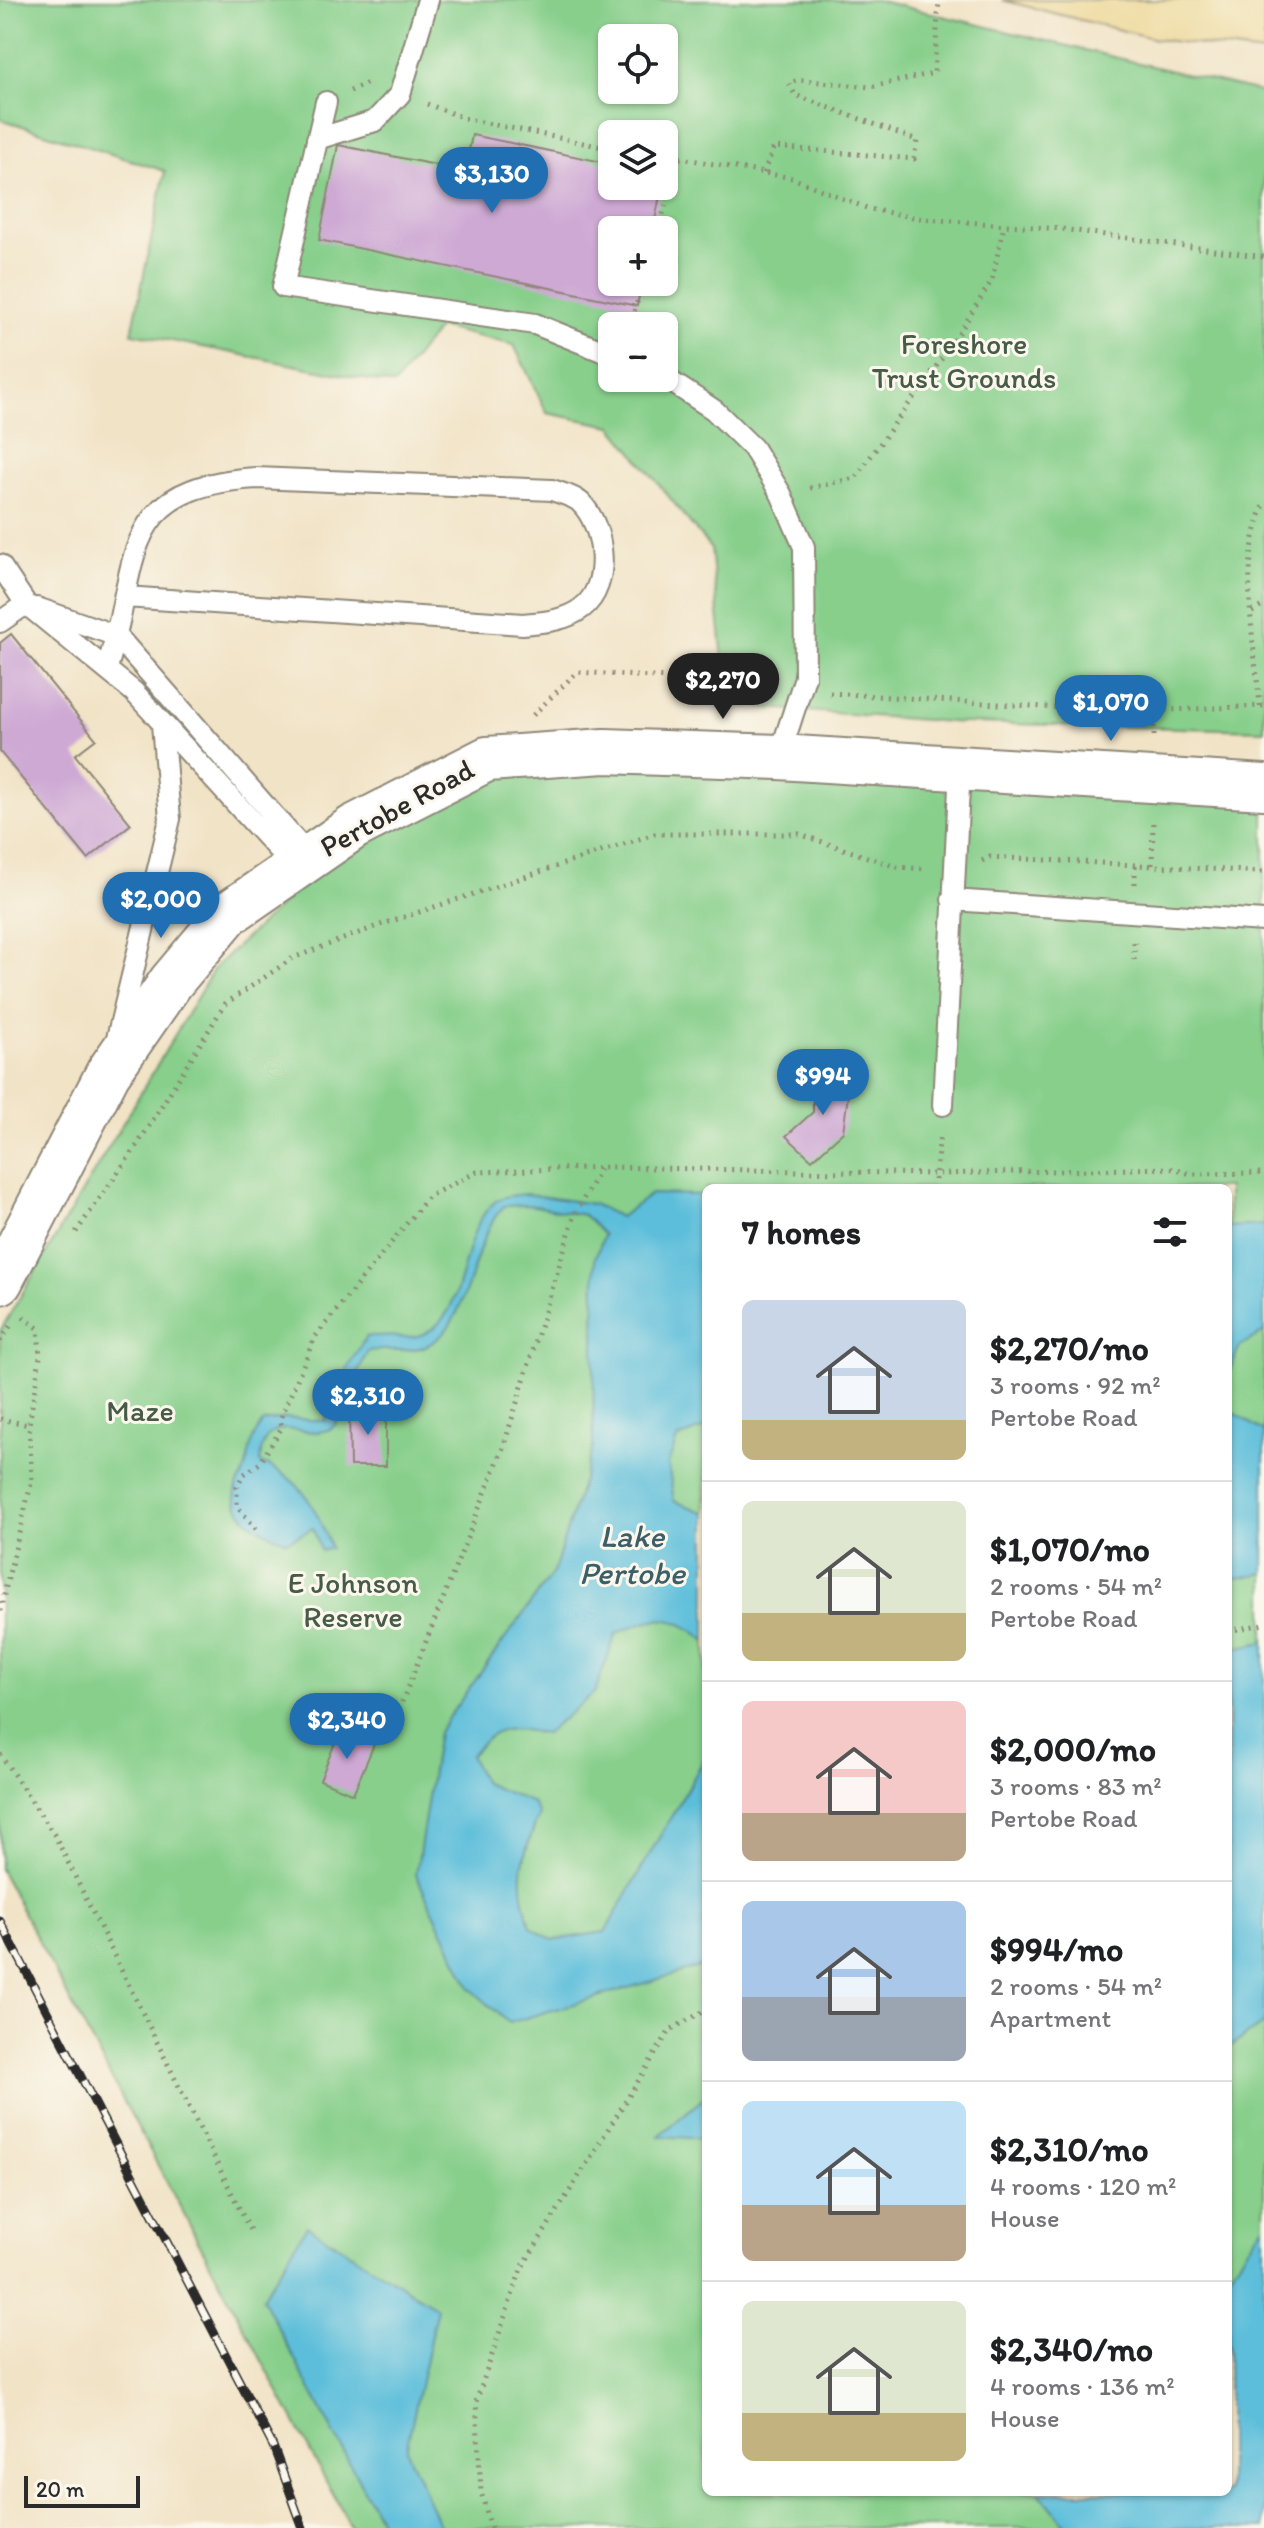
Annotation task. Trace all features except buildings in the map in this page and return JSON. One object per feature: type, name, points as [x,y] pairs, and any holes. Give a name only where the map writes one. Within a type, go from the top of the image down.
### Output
[{"type":"street","name":"Pertobe Road","points":[[15,1299],[108,1073],[171,982],[228,914],[354,827],[487,759],[605,751],[779,757],[1262,787]]},
{"type":"lane","points":[[317,139],[375,121],[400,94],[428,0]]},
{"type":"lane","points":[[326,102],[283,287],[535,324],[598,349]]},
{"type":"lane","points":[[678,386],[714,410],[753,448],[781,494],[804,547],[806,646],[801,691],[779,757]]},
{"type":"lane","points":[[107,668],[137,547],[152,518],[169,499],[191,488],[219,481],[256,478],[552,490],[578,500],[594,519],[601,545],[597,592],[583,607],[560,619],[523,624],[125,597]]},
{"type":"lane","points":[[0,565],[26,604],[107,668],[301,861]]},
{"type":"lane","points":[[0,622],[26,604]]},
{"type":"lane","points":[[26,604],[117,636],[301,861]]},
{"type":"lane","points":[[108,1073],[170,819],[162,724]]},
{"type":"lane","points":[[943,1105],[960,768]]},
{"type":"lane","points":[[952,900],[1264,921]]},
{"type":"path","points":[[764,173],[774,147],[914,159],[917,140],[795,95],[789,83],[799,80],[871,87],[934,73],[939,0]]},
{"type":"path","points":[[326,102],[385,75],[391,89],[400,94],[467,119],[598,146]]},
{"type":"path","points":[[678,156],[792,178],[869,209],[924,219],[1062,229],[1264,257]]},
{"type":"path","points":[[781,494],[855,478],[951,346],[992,280],[1004,225]]},
{"type":"path","points":[[487,759],[577,672],[774,685],[801,691],[1122,712],[1262,706],[1251,613],[1254,529],[1264,505]]},
{"type":"path","points":[[1251,613],[1264,605]]},
{"type":"path","points":[[73,1237],[136,1147],[225,1004],[293,958],[380,925],[654,834],[799,834],[897,867],[954,872],[990,857],[1264,872]]},
{"type":"path","points":[[935,1184],[943,1105]]},
{"type":"path","points":[[390,1732],[503,1448],[575,1214],[601,1167]]},
{"type":"path","points":[[256,1529],[237,1506],[237,1486],[243,1475],[260,1463],[282,1427],[280,1420],[315,1337],[429,1196],[477,1172],[601,1167],[936,1174],[1170,1168],[1191,1174],[1264,1173]]},
{"type":"path","points":[[0,1341],[15,1299]]},
{"type":"path","points":[[0,1611],[32,1480],[29,1425],[40,1357],[38,1328],[15,1299]]},
{"type":"path","points":[[0,1419],[29,1425]]},
{"type":"path","points":[[1232,1630],[1264,1624]]},
{"type":"path","points":[[0,1754],[55,1836],[250,2230]]},
{"type":"path","points":[[491,2528],[481,2492],[476,2402],[521,2269],[670,2030],[702,2012]]},
{"type":"green space","name":"Foreshore Trust Grounds","points":[[0,0],[876,0],[1264,93],[1264,730],[964,723],[728,705],[711,549],[612,426],[547,413],[514,345],[439,327],[394,385],[132,333],[165,171],[0,119]]},
{"type":"green space","name":"E Johnson Reserve","points":[[669,735],[1264,777],[1264,2528],[351,2528],[0,1869],[0,1331],[215,967],[409,785]]},
{"type":"sand","points":[[1002,0],[1264,0],[1264,53],[1156,39]]},
{"type":"water","name":"Lake Pertobe","points":[[526,1194],[593,1204],[620,1217],[651,1194],[702,1195],[702,1429],[677,1439],[668,1464],[674,1501],[702,1512],[702,1638],[683,1625],[663,1620],[641,1623],[616,1634],[595,1692],[545,1734],[503,1730],[488,1738],[470,1756],[484,1783],[533,1803],[539,1815],[524,1857],[523,1896],[531,1927],[553,1940],[605,1932],[702,1763],[702,1966],[509,2023],[470,1988],[416,1875],[438,1732],[554,1571],[593,1448],[595,1258],[604,1235],[584,1215],[529,1205],[504,1206],[483,1241],[461,1304],[452,1322],[439,1337],[417,1349],[368,1351],[338,1421],[326,1431],[290,1429],[270,1434],[263,1445],[260,1463],[287,1477],[306,1496],[331,1548],[321,1551],[313,1528],[287,1541],[268,1533],[243,1515],[236,1497],[252,1442],[263,1422],[285,1418],[325,1421],[348,1367],[366,1337],[418,1336],[439,1323],[450,1308],[468,1250],[484,1214],[499,1199]]},
{"type":"water","points":[[1264,1225],[1264,1332],[1240,1346],[1232,1365],[1232,1227]]},
{"type":"water","points":[[1232,1412],[1264,1432],[1264,1573],[1232,1579]]},
{"type":"water","points":[[1264,1642],[1264,2023],[1232,2045],[1232,1648]]},
{"type":"water","points":[[702,2099],[702,2139],[659,2136]]},
{"type":"water","points":[[1264,2225],[1264,2528],[1068,2528],[1042,2496],[1232,2496],[1232,2270]]},
{"type":"water","points":[[307,2226],[437,2308],[406,2450],[441,2528],[384,2528],[262,2298]]},
{"type":"railway","points":[[0,1921],[273,2446],[303,2528]]},
{"type":"park label","name":"Maze","points":[[140,1411]]}]
